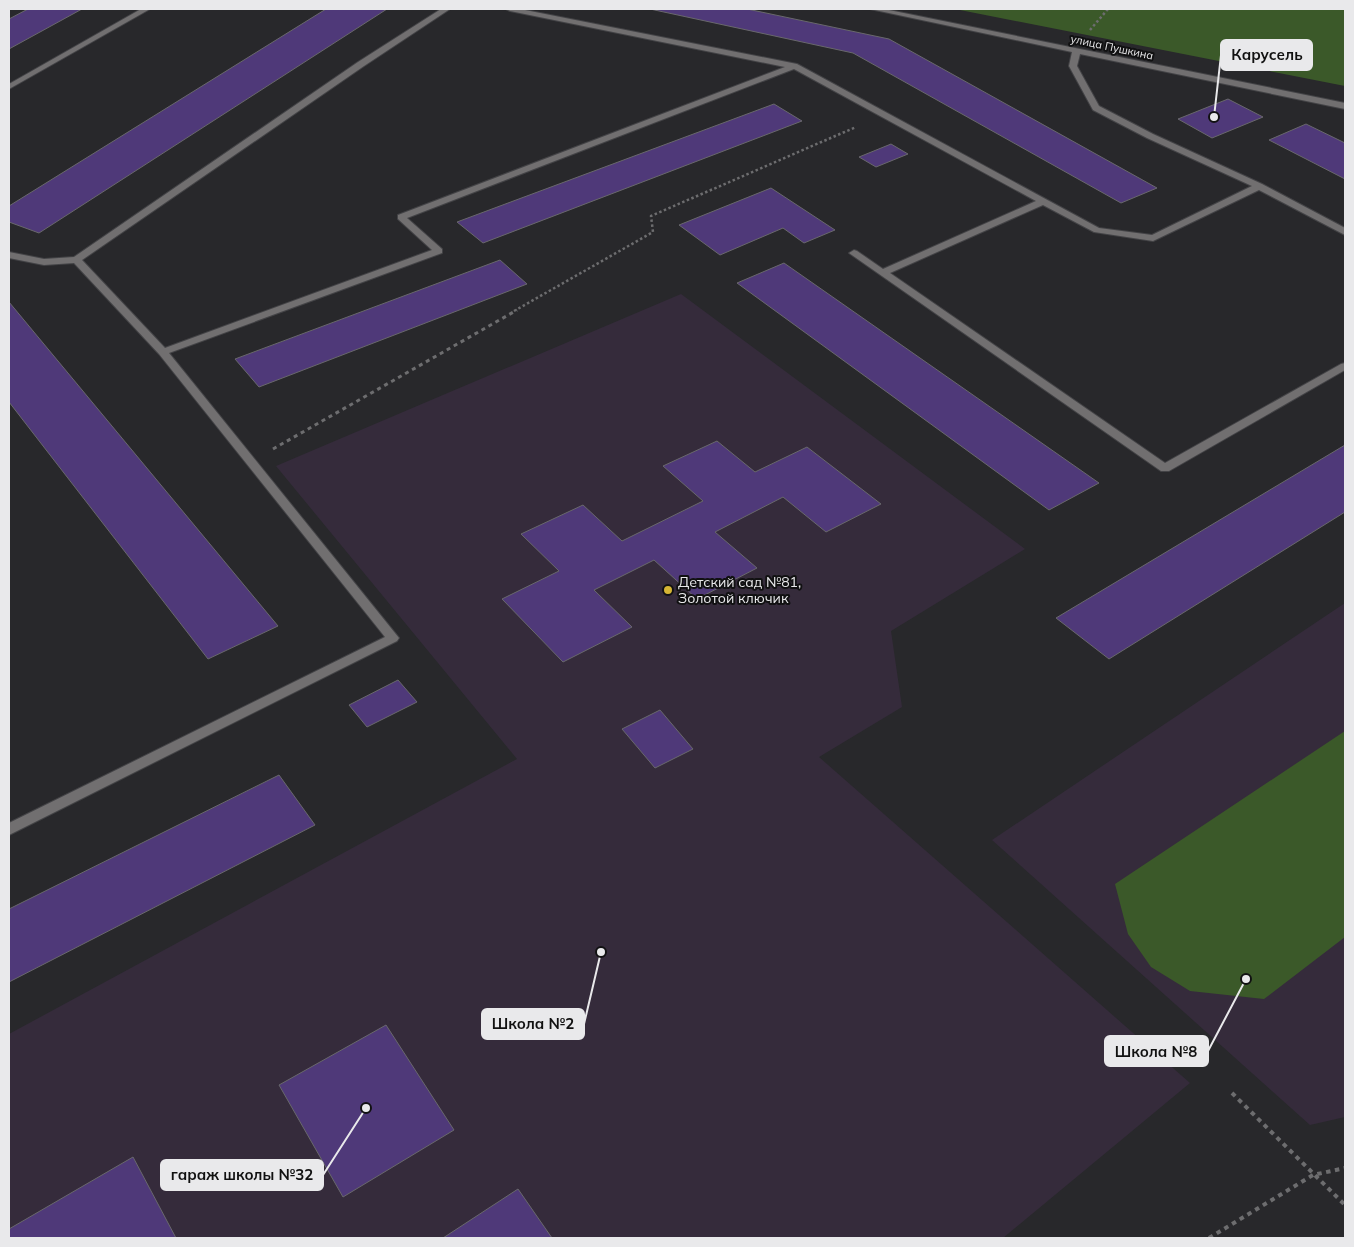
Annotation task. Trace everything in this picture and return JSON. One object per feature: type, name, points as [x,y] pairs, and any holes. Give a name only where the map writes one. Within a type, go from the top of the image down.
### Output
[{"type":"street","points":[[9,87],[146,9]]},
{"type":"street","points":[[9,255],[44,262],[76,260],[361,64],[446,9]]},
{"type":"street","points":[[510,9],[794,66],[1097,230],[1153,238],[1259,186]]},
{"type":"street","name":"улица Пушкина","points":[[874,9],[1345,106]]},
{"type":"street","points":[[1076,51],[1073,66],[1096,108],[1150,136],[1259,186],[1345,232]]},
{"type":"street","points":[[163,352],[439,251],[401,217],[794,66]]},
{"type":"street","points":[[882,273],[1044,201]]},
{"type":"street","points":[[854,254],[1165,468],[1345,366]]},
{"type":"street","points":[[9,829],[393,638],[163,352],[76,260]]},
{"type":"path","points":[[251,462],[653,232],[651,216],[884,115]]},
{"type":"path","points":[[1232,1093],[1345,1205]]},
{"type":"path","points":[[1209,1238],[1313,1175],[1345,1168]]},
{"type":"shaded area","points":[[681,294],[1025,549],[891,631],[902,707],[819,757],[1190,1083],[1003,1238],[9,1238],[9,1034],[517,759],[276,466]]},
{"type":"shaded area","points":[[1345,603],[1345,1117],[1310,1125],[992,840]]},
{"type":"green space","points":[[955,9],[1345,9],[1345,86]]},
{"type":"green space","points":[[1345,731],[1345,937],[1264,999],[1190,991],[1151,967],[1128,934],[1115,884]]},
{"type":"building","points":[[28,9],[82,9],[9,49],[9,19]]},
{"type":"building","points":[[326,9],[387,9],[39,233],[9,222],[9,206]]},
{"type":"building","points":[[650,9],[747,9],[889,39],[1157,188],[1121,203],[853,53]]},
{"type":"building","points":[[1228,99],[1263,117],[1212,138],[1178,119]]},
{"type":"building","points":[[774,104],[802,121],[483,243],[457,222]]},
{"type":"building","points":[[1306,124],[1345,143],[1345,179],[1269,140]]},
{"type":"building","points":[[891,144],[908,154],[876,167],[859,157]]},
{"type":"building","points":[[771,188],[835,230],[804,243],[783,228],[720,255],[679,225]]},
{"type":"building","points":[[500,260],[527,284],[259,387],[235,359]]},
{"type":"building","points":[[784,263],[1099,483],[1049,510],[737,283]]},
{"type":"building","points":[[9,302],[278,626],[208,659],[9,402]]},
{"type":"building","points":[[717,441],[755,472],[807,447],[881,504],[826,532],[783,497],[715,532],[757,568],[697,599],[654,560],[594,590],[632,627],[563,662],[502,599],[559,571],[521,534],[583,505],[622,541],[703,501],[663,466]]},
{"type":"building","points":[[1345,445],[1345,512],[1109,659],[1056,618]]},
{"type":"building","points":[[398,680],[417,702],[367,727],[349,705]]},
{"type":"building","points":[[660,710],[693,749],[655,768],[622,729]]},
{"type":"building","points":[[279,775],[315,825],[9,982],[9,909]]},
{"type":"building","points":[[386,1025],[454,1130],[343,1197],[279,1085]]},
{"type":"building","points":[[133,1157],[176,1238],[9,1238],[9,1229]]},
{"type":"building","points":[[518,1189],[552,1238],[443,1238]]},
{"type":"place","name":"Карусель","points":[[1214,117]]},
{"type":"place","name":"Детский сад №81, Золотой ключик","points":[[668,590]]},
{"type":"place","name":"Школа №2","points":[[601,952]]},
{"type":"place","name":"Школа №8","points":[[1246,979]]},
{"type":"place","name":"гараж школы №32","points":[[366,1108]]}]
